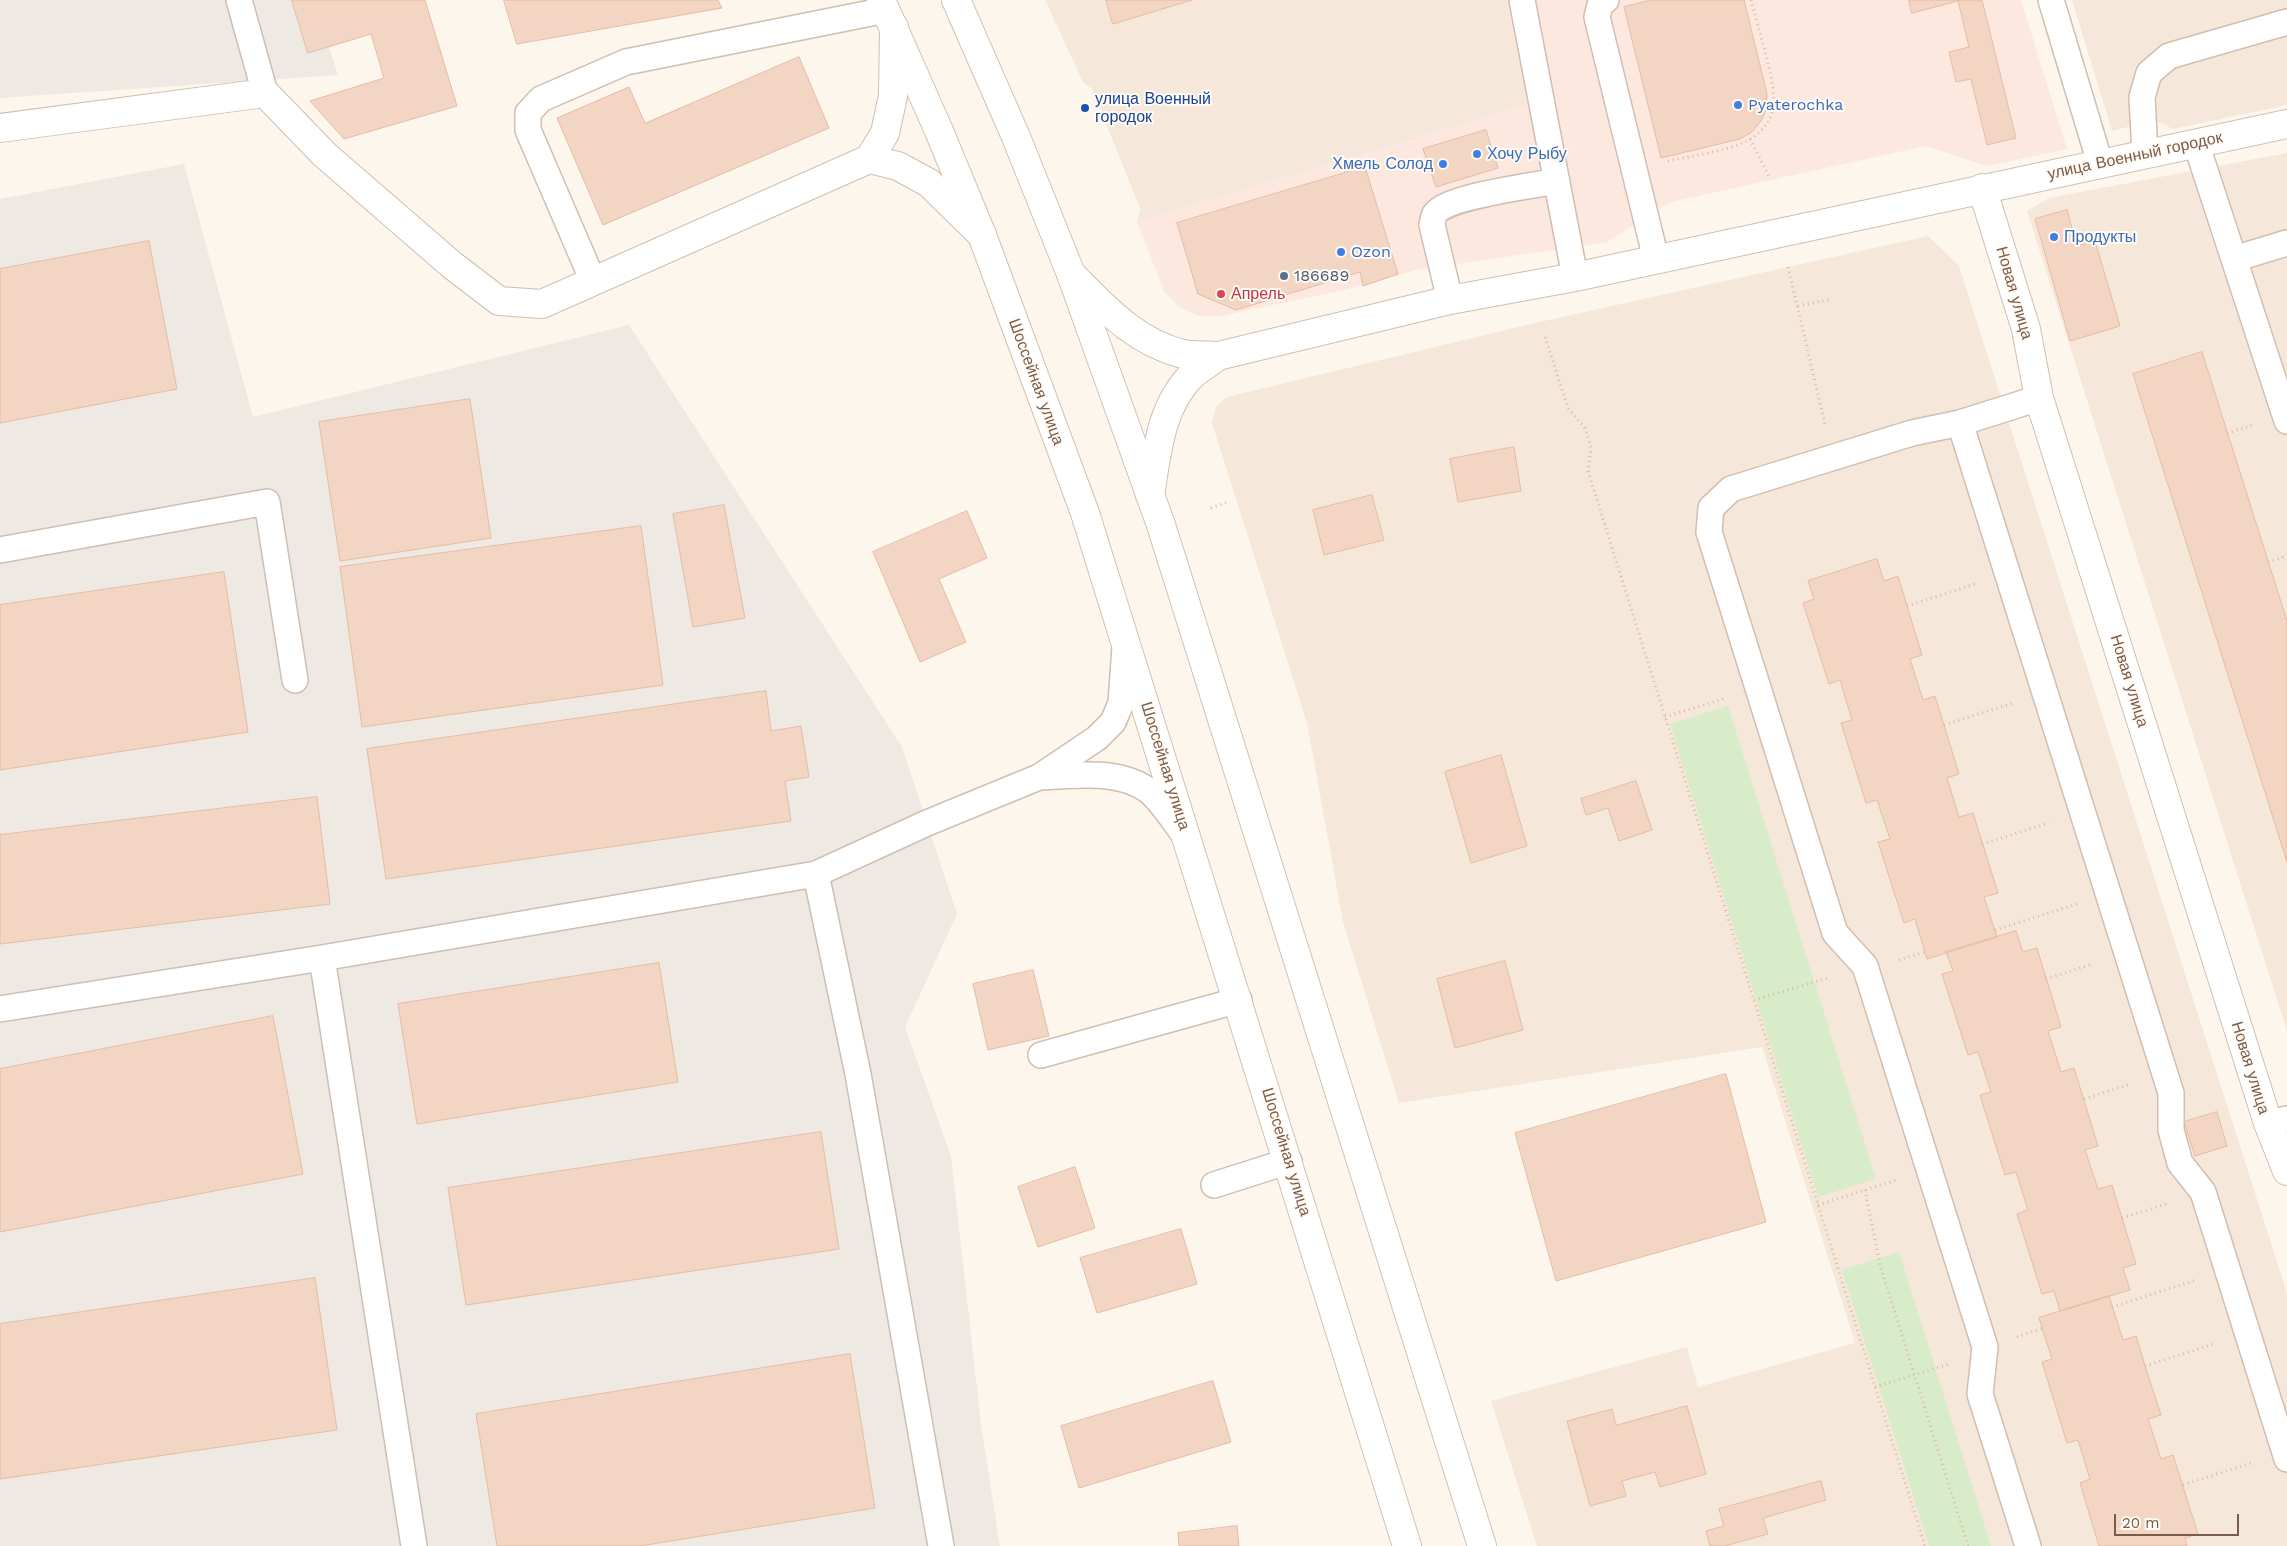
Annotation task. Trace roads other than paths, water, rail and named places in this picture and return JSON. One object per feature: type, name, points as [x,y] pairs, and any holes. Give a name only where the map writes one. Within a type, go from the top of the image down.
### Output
[{"type":"street","points":[[956,0],[1016,137],[1071,274],[1150,495],[1259,829],[1482,1546]]},
{"type":"street","points":[[0,128],[265,93],[325,154],[452,265],[499,300],[542,304],[869,159],[885,133],[893,96],[887,12]]},
{"type":"street","name":"Шоссейная улица","points":[[887,12],[982,235],[1085,512],[1408,1546]]},
{"type":"street","name":"улица Военный городок","points":[[1218,356],[1450,300],[1575,277],[1982,188],[2287,124]]},
{"type":"street","points":[[869,159],[898,166],[929,183],[982,235]]},
{"type":"street","name":"Новая улица","points":[[1982,188],[2026,329],[2039,398],[2277,1121],[2287,1171]]},
{"type":"street","points":[[1071,274],[1125,326],[1153,344],[1185,354],[1218,356]]},
{"type":"street","points":[[1150,495],[1162,426],[1174,398],[1193,375],[1218,356]]},
{"type":"lane","points":[[239,0],[265,93]]},
{"type":"lane","points":[[1522,0],[1575,277]]},
{"type":"lane","points":[[1606,0],[1600,5],[1597,17],[1656,259]]},
{"type":"lane","points":[[2050,0],[2100,163]]},
{"type":"lane","points":[[593,281],[528,130],[528,113],[541,99],[626,62],[887,12]]},
{"type":"lane","points":[[2145,154],[2142,98],[2149,73],[2169,56],[2287,22]]},
{"type":"lane","points":[[2196,143],[2287,421]]},
{"type":"lane","points":[[1450,300],[1432,225],[1435,214],[1444,206],[1474,197],[1557,181]]},
{"type":"lane","points":[[2234,258],[2287,243]]},
{"type":"lane","points":[[2028,1546],[1980,1394],[1985,1347],[1865,966],[1835,933],[1709,532],[1711,508],[1731,489],[1912,433],[1960,423],[2039,398]]},
{"type":"lane","points":[[1960,423],[2171,1093],[2171,1130],[2180,1163],[2203,1192],[2286,1456]]},
{"type":"lane","points":[[0,550],[267,502],[295,680]]},
{"type":"lane","points":[[0,1009],[322,958],[816,874],[927,823],[1039,777],[1097,738],[1113,722],[1121,703],[1125,639]]},
{"type":"lane","points":[[1039,777],[1110,775],[1132,782],[1150,792],[1188,840]]},
{"type":"lane","points":[[816,874],[858,1074],[941,1546]]},
{"type":"lane","points":[[322,958],[414,1546]]},
{"type":"lane","points":[[1041,1055],[1239,1000]]},
{"type":"lane","points":[[1214,1185],[1289,1161]]},
{"type":"place","name":"Pyaterochka","points":[[1738,105]]},
{"type":"place","name":"улица Военный городок","points":[[1085,108]]},
{"type":"place","name":"Хочу Рыбу","points":[[1477,154]]},
{"type":"place","name":"Хмель Солод","points":[[1443,164]]},
{"type":"place","name":"Продукты","points":[[2054,237]]},
{"type":"place","name":"Ozon","points":[[1341,252]]},
{"type":"place","name":"186689","points":[[1284,276]]},
{"type":"place","name":"Апрель","points":[[1221,294]]}]
